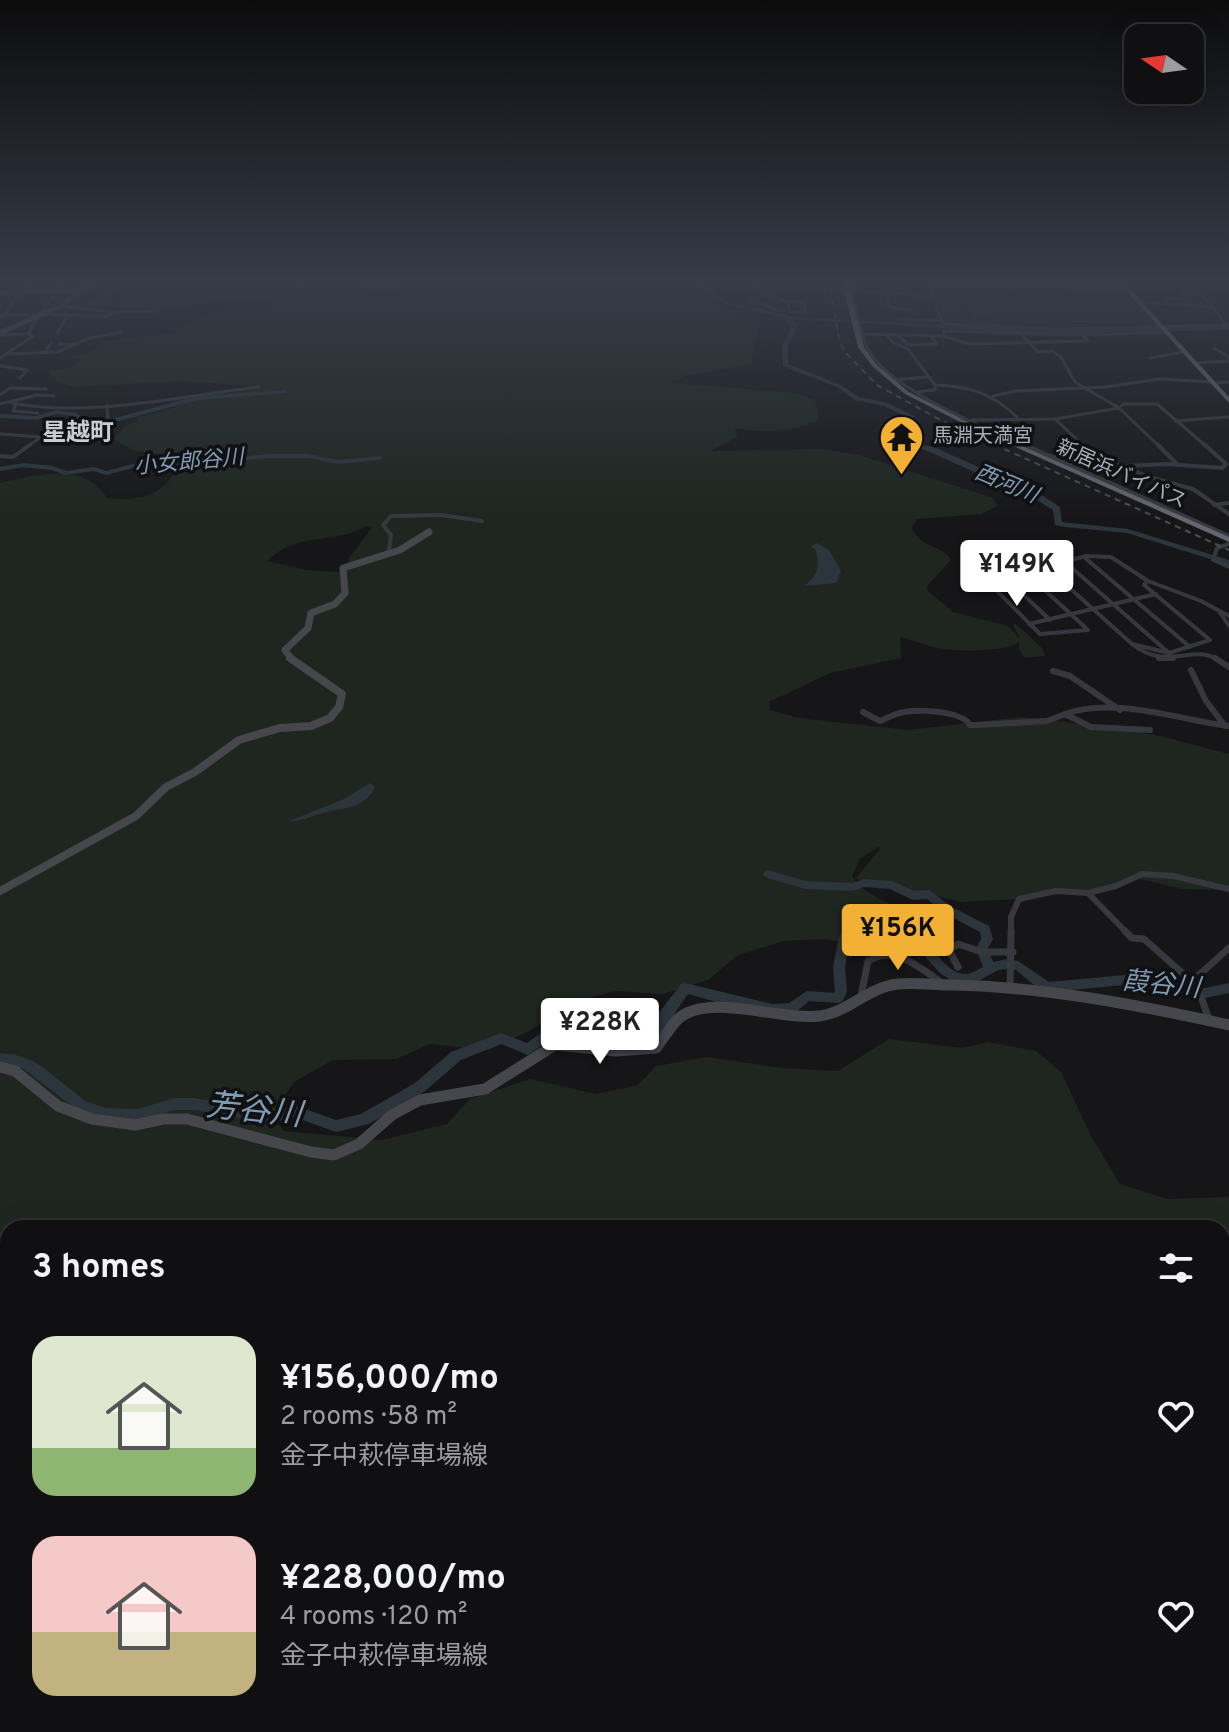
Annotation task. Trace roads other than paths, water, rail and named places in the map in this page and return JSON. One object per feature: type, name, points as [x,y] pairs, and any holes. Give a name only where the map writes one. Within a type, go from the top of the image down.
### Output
[{"type":"highway","name":"新居浜バイパス","points":[[870,360],[892,380],[936,409],[1229,540]]},
{"type":"highway","points":[[1191,360],[1229,401]]},
{"type":"street","points":[[874,360],[892,380],[1048,458],[1082,455],[1109,461],[1145,476],[1193,489],[1229,514]]},
{"type":"street","points":[[915,360],[935,385],[971,385],[993,396],[1017,418]]},
{"type":"street","points":[[1062,360],[1073,380],[1119,408],[1178,465]]},
{"type":"street","points":[[1194,363],[1226,360]]},
{"type":"street","points":[[1217,362],[1229,368]]},
{"type":"street","points":[[0,366],[27,370],[20,378]]},
{"type":"street","points":[[892,380],[926,377]]},
{"type":"street","points":[[993,396],[1016,391],[1084,388],[1160,379],[1229,382]]},
{"type":"street","points":[[915,392],[935,390],[935,385]]},
{"type":"street","points":[[0,404],[43,409],[107,405],[259,387]]},
{"type":"street","points":[[0,395],[10,388],[46,389]]},
{"type":"street","points":[[31,389],[14,404],[13,411],[38,413]]},
{"type":"street","points":[[25,395],[54,396]]},
{"type":"street","points":[[968,420],[1055,419],[1119,408],[1123,404],[1157,404],[1226,464],[1222,468],[1125,466]]},
{"type":"street","points":[[106,444],[91,434],[107,420],[107,405]]},
{"type":"street","points":[[1175,421],[1229,417]]},
{"type":"street","points":[[1055,419],[1085,447],[1109,461]]},
{"type":"street","points":[[0,434],[41,437],[13,457],[0,456]]},
{"type":"street","points":[[1214,505],[1229,503]]},
{"type":"street","points":[[389,551],[391,535],[383,525],[391,516],[441,515],[482,521]]},
{"type":"street","points":[[0,891],[136,816],[166,787],[195,772],[239,740],[280,728],[311,726],[330,718],[339,707],[342,694],[325,677],[292,661],[285,650],[308,628],[311,613],[335,604],[345,593],[343,568],[400,550],[429,532]]},
{"type":"street","points":[[1229,540],[1218,547],[1214,557],[1229,567]]},
{"type":"street","points":[[1084,557],[1190,647]]},
{"type":"street","points":[[1024,571],[1088,630],[1040,634],[986,582],[1004,576],[1024,571],[1045,566],[1065,562],[1084,557],[1118,559],[1148,581],[1229,616]]},
{"type":"street","points":[[1065,562],[1169,653]]},
{"type":"street","points":[[1045,566],[1146,655],[1164,659],[1209,654],[1229,667]]},
{"type":"street","points":[[1004,576],[1050,620]]},
{"type":"street","points":[[1132,644],[1169,653],[1210,640],[1144,585],[1148,581]]},
{"type":"street","points":[[1029,624],[1156,594]]},
{"type":"street","points":[[1219,611],[1229,626]]},
{"type":"street","points":[[1191,670],[1206,701],[1227,726]]},
{"type":"street","points":[[1053,671],[1078,679],[1085,689],[1104,697],[1120,710]]},
{"type":"street","points":[[863,712],[880,721],[904,712],[957,714],[966,718],[970,725],[979,726],[1015,722],[1038,724],[1082,708],[1120,710],[1227,726]]},
{"type":"street","points":[[1065,714],[1091,727],[1150,730]]},
{"type":"street","points":[[1010,988],[1011,917],[1019,899],[1056,891],[1088,893],[1116,886],[1142,874],[1173,876],[1229,889]]},
{"type":"street","points":[[1088,893],[1125,932],[1132,938],[1144,939],[1192,983],[1200,994],[1210,1022]]},
{"type":"street","points":[[958,967],[949,950],[958,944],[1012,960]]},
{"type":"street","points":[[1192,983],[1210,962],[1229,948]]},
{"type":"street","points":[[861,996],[868,961],[878,954],[894,954],[905,959],[945,985]]},
{"type":"street","points":[[0,1067],[15,1071],[54,1103],[92,1119],[135,1125],[163,1119],[187,1119],[311,1152],[334,1155],[359,1144],[392,1115],[420,1100],[485,1089],[555,1045],[616,1051],[656,1048],[678,1019],[696,1008],[718,1007],[787,1017],[819,1016],[838,1012],[861,996],[889,985],[945,985],[1010,988],[1113,1000],[1229,1025]]},
{"type":"waterway","name":"西河川","points":[[785,360],[785,365],[839,386],[857,399],[886,404],[912,417],[912,421],[895,426],[898,436],[905,442],[933,450],[1040,498],[1057,509],[1058,523],[1128,531],[1229,563]]},
{"type":"waterway","points":[[0,416],[36,418],[57,412],[74,414],[88,422],[115,420],[197,398],[284,392]]},
{"type":"waterway","name":"小女郎谷川","points":[[0,469],[23,465],[53,468],[65,473],[94,469],[106,473],[145,463],[186,464],[269,456],[308,456],[338,462],[379,458]]},
{"type":"waterway","points":[[769,874],[805,885],[892,885],[913,896],[929,894],[948,910],[985,929],[987,939],[982,948],[989,968]]},
{"type":"waterway","name":"葭谷川","points":[[0,1059],[28,1065],[80,1105],[106,1114],[138,1115],[174,1104],[194,1104],[265,1116],[294,1111],[336,1126],[364,1120],[420,1087],[456,1056],[501,1038],[528,1049],[557,1028],[583,1016],[622,1032],[648,1037],[685,988],[784,1010],[792,1008],[807,996],[838,998],[841,992],[839,967],[845,937],[874,930],[893,930],[911,937],[945,970],[963,979],[1008,964],[1020,967],[1049,987],[1125,980],[1205,993],[1229,988]]},
{"type":"railway","points":[[853,360],[877,385],[944,422],[1229,550]]},
{"type":"place","name":"馬淵天満宮","points":[[902,476]]},
{"type":"district","name":"星越町","points":[[78,434]]},
{"type":"water label","name":"芳谷川","points":[[254,1112]]}]
